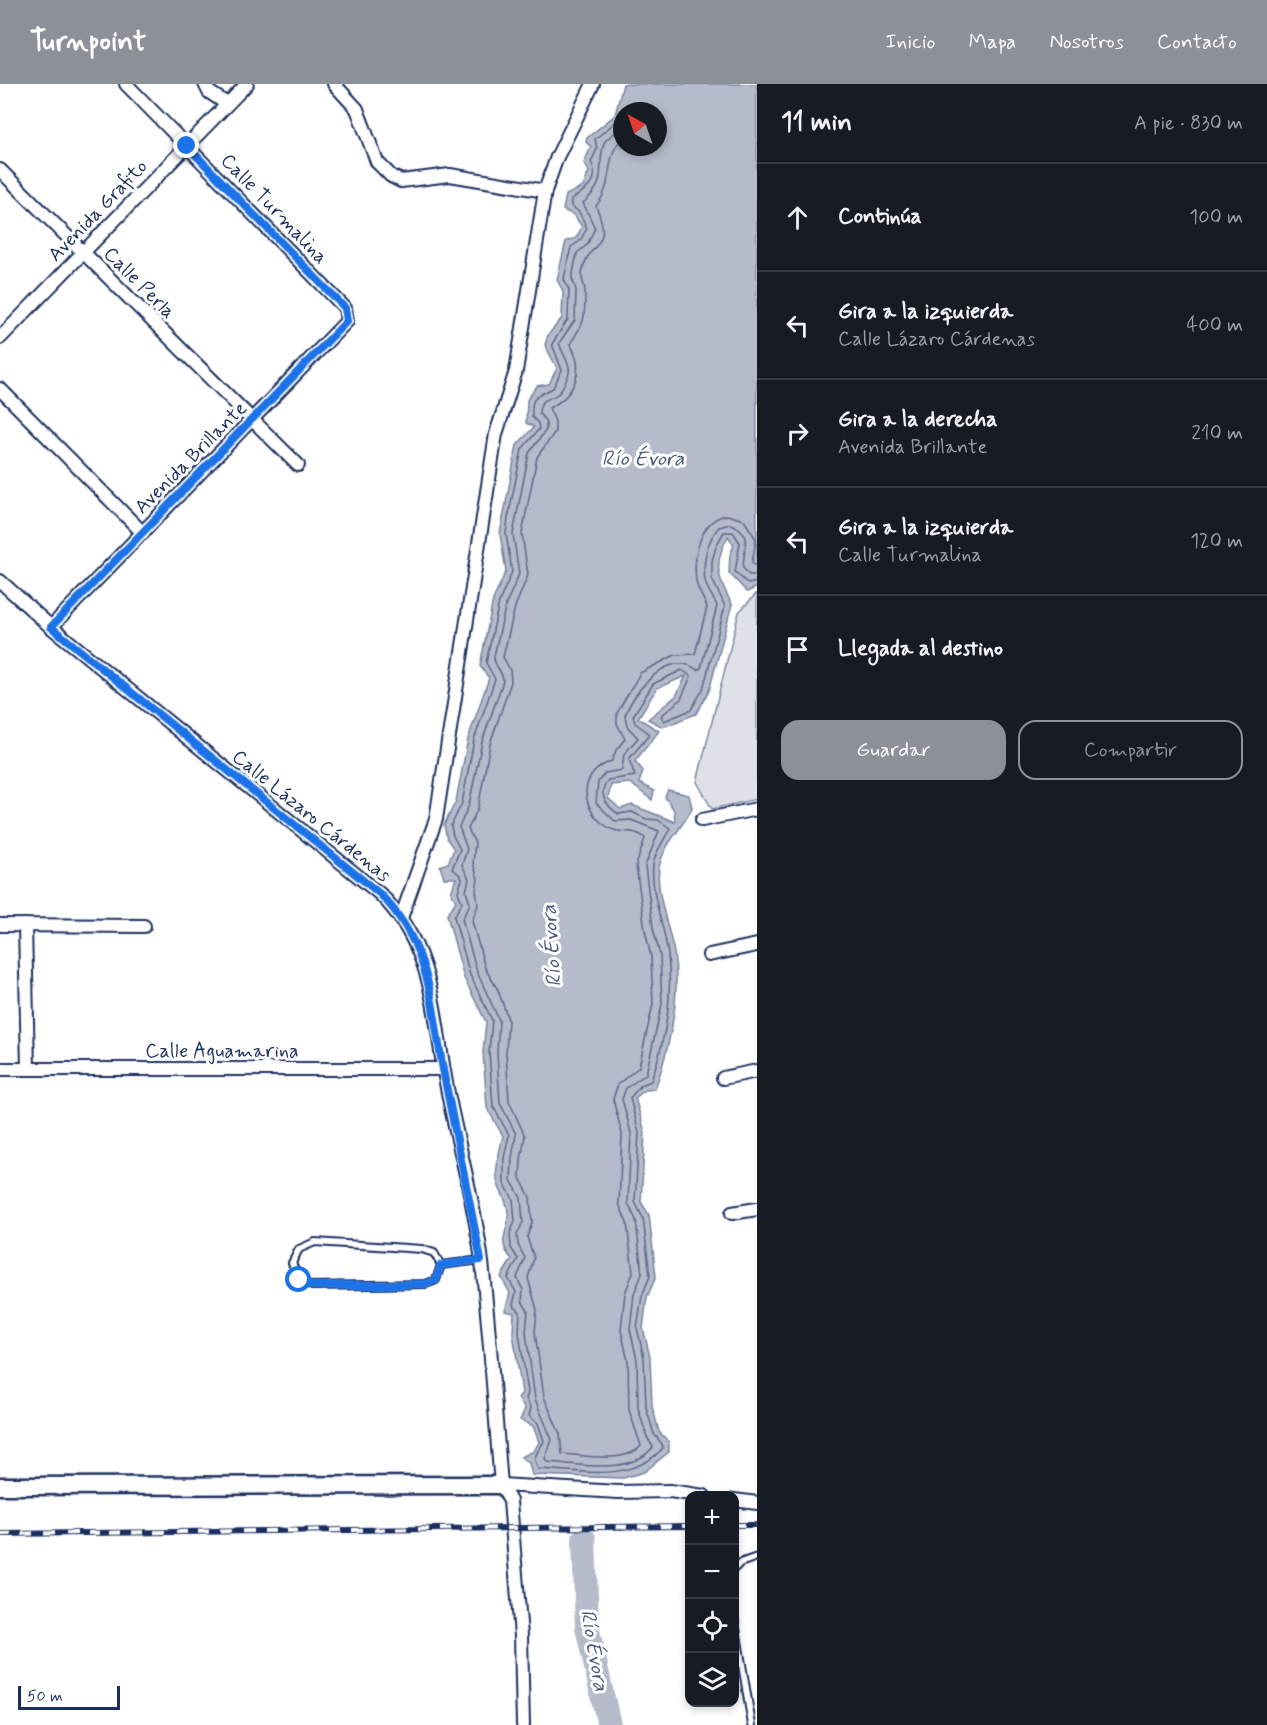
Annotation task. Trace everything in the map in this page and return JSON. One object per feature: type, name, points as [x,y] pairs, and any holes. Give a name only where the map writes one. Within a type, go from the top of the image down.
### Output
[{"type":"street","name":"Calle Turmalina","points":[[126,84],[345,308]]},
{"type":"street","points":[[205,84],[208,92],[228,104]]},
{"type":"street","name":"Avenida Grafito","points":[[0,338],[248,84]]},
{"type":"street","points":[[334,84],[357,109],[377,162],[391,176],[401,181],[450,175],[546,191]]},
{"type":"street","points":[[401,918],[436,819],[496,434],[516,371],[546,191],[557,157],[593,84]]},
{"type":"street","name":"Calle Perla","points":[[0,170],[298,465]]},
{"type":"street","name":"Avenida Brillante","points":[[51,627],[343,328],[347,321],[345,308]]},
{"type":"street","points":[[0,389],[143,533]]},
{"type":"street","name":"Calle Lázaro Cárdenas","points":[[0,581],[51,627],[363,881],[401,918],[419,951],[431,986],[443,1069],[481,1260],[501,1485],[510,1501],[521,1636],[523,1725]]},
{"type":"street","points":[[702,820],[757,809]]},
{"type":"street","points":[[0,925],[144,926]]},
{"type":"street","points":[[25,925],[28,1070]]},
{"type":"street","points":[[709,955],[757,945]]},
{"type":"street","name":"Calle Aguamarina","points":[[0,1069],[443,1069]]},
{"type":"street","points":[[723,1078],[757,1071]]},
{"type":"street","points":[[732,1213],[757,1209]]},
{"type":"street","points":[[0,1486],[501,1485],[685,1493]]},
{"type":"street","points":[[739,1501],[757,1503]]},
{"type":"lane","points":[[315,1242],[422,1249],[434,1253],[441,1265],[436,1280],[426,1284],[312,1286],[299,1280],[292,1263],[299,1249],[315,1242]]},
{"type":"lane","points":[[441,1265],[481,1260]]},
{"type":"lane","points":[[739,1564],[757,1557]]},
{"type":"lane","points":[[739,1640],[753,1725]]},
{"type":"shaded area","points":[[757,593],[757,799],[712,809],[697,782],[739,612]]},
{"type":"water","name":"Río Évora","points":[[623,84],[757,84],[757,587],[747,592],[729,573],[730,555],[734,545],[728,536],[720,555],[719,570],[723,586],[732,604],[709,691],[696,714],[663,727],[648,719],[676,696],[686,676],[657,688],[638,718],[659,731],[635,761],[643,771],[639,783],[654,791],[652,800],[630,783],[611,785],[608,798],[620,809],[632,805],[675,822],[674,810],[665,797],[668,790],[689,795],[692,808],[666,848],[658,873],[660,896],[676,970],[673,1022],[655,1089],[645,1090],[635,1098],[645,1132],[641,1202],[649,1215],[656,1277],[647,1297],[643,1328],[650,1357],[652,1406],[659,1432],[669,1442],[669,1452],[644,1472],[623,1478],[532,1475],[529,1463],[521,1457],[534,1451],[539,1442],[533,1426],[520,1420],[525,1409],[518,1398],[522,1393],[513,1333],[514,1313],[505,1311],[510,1293],[501,1277],[512,1259],[504,1247],[508,1212],[497,1181],[503,1136],[487,1108],[483,1052],[486,1022],[464,978],[447,915],[456,901],[451,893],[456,878],[444,878],[440,866],[448,863],[454,849],[447,839],[444,825],[456,801],[468,739],[489,678],[480,666],[493,600],[506,571],[500,534],[517,445],[534,427],[526,423],[527,400],[537,386],[549,384],[557,368],[545,345],[548,335],[562,318],[563,291],[557,280],[566,241],[576,238],[582,227],[574,215],[563,210],[566,195],[583,187],[589,171],[584,163],[591,147],[586,142],[587,138],[613,117],[613,156],[667,156],[667,102],[618,102]]},
{"type":"waterway","name":"Río Évora","points":[[584,1539],[587,1627],[609,1725]]},
{"type":"railway","points":[[739,1525],[757,1525]]},
{"type":"railway","points":[[0,1534],[685,1526]]},
{"type":"route","points":[[187,146],[345,308],[348,314],[347,321],[343,328],[51,627],[380,894],[401,918],[419,951],[431,986],[443,1069],[481,1260],[441,1265],[436,1280],[426,1284],[312,1286],[299,1280]]}]
